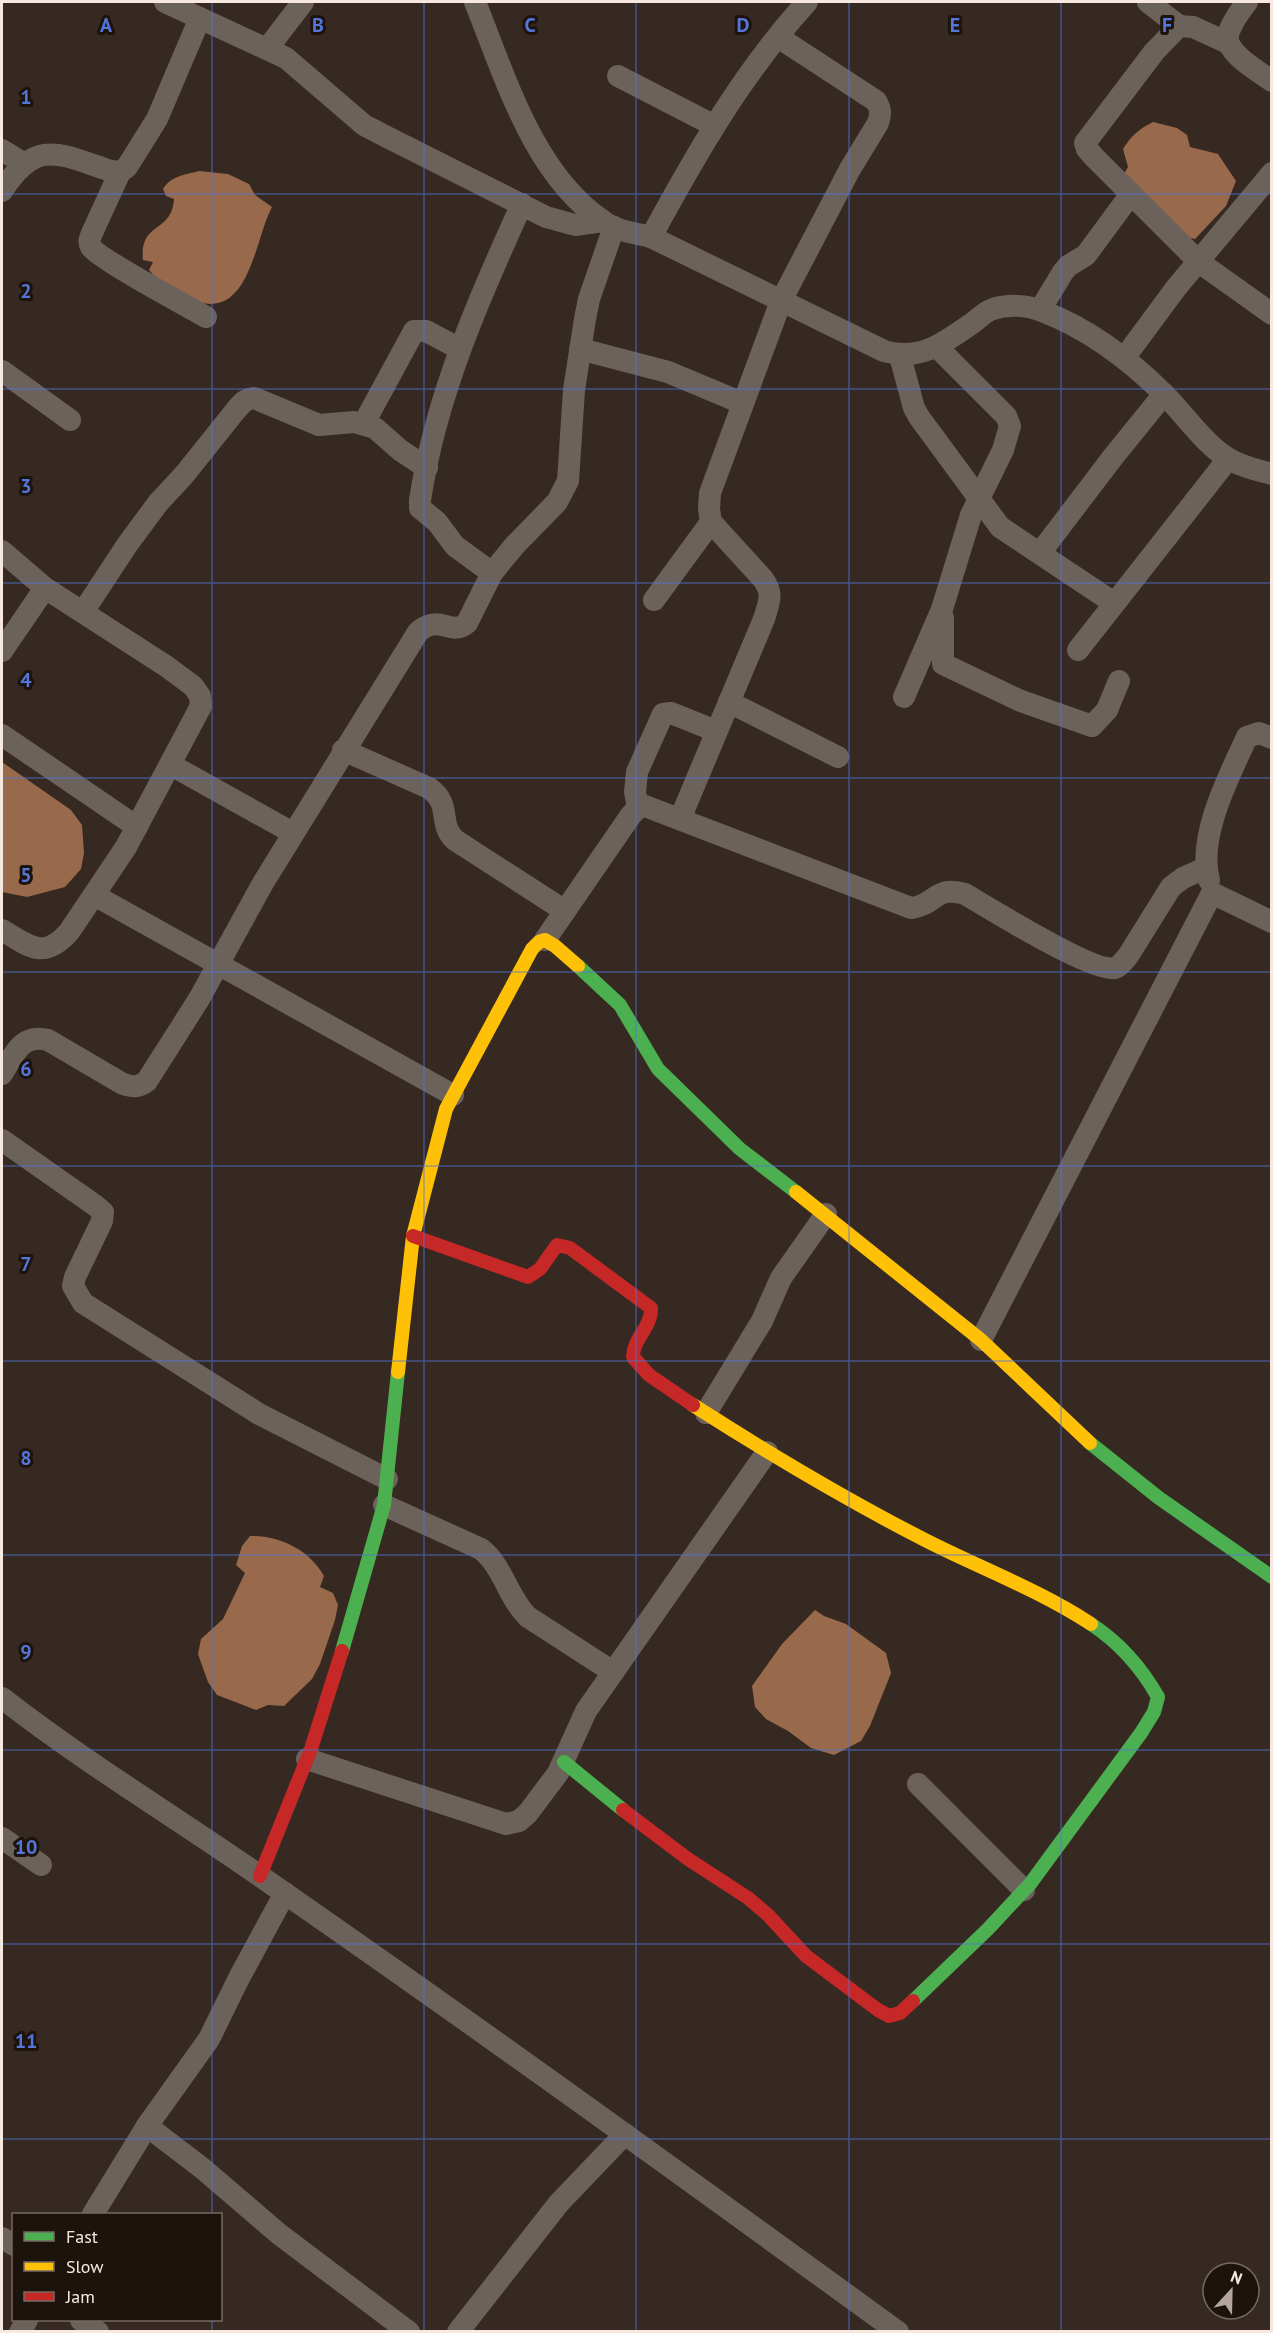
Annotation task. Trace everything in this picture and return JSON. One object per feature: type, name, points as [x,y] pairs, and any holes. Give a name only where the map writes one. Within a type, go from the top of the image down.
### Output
[{"type":"street","points":[[165,2],[286,58],[364,125],[546,217],[575,225],[609,224],[651,237],[884,351],[900,356],[937,347],[991,309],[1017,305],[1040,310],[1086,331],[1125,357],[1228,459],[1272,474]]},
{"type":"street","points":[[267,48],[303,2]]},
{"type":"street","points":[[475,2],[526,127],[547,163],[574,196],[609,224]]},
{"type":"street","points":[[651,237],[713,125],[807,2]]},
{"type":"street","points":[[1148,2],[1179,26],[1193,27],[1228,43]]},
{"type":"street","points":[[1247,2],[1230,29],[1228,43],[1231,49],[1248,64],[1272,81]]},
{"type":"street","points":[[200,18],[157,118],[134,159],[120,172],[89,241],[91,247],[107,259],[206,317]]},
{"type":"street","points":[[1179,26],[1154,52],[1085,143],[1094,157],[1199,262],[1272,314]]},
{"type":"street","points":[[680,819],[764,619],[770,599],[770,587],[711,522],[708,509],[710,493],[781,301],[850,169],[878,123],[880,115],[880,107],[876,101],[778,37]]},
{"type":"street","points":[[618,76],[713,125]]},
{"type":"street","points":[[2,150],[23,164]]},
{"type":"street","points":[[2,191],[23,164],[32,157],[44,154],[59,154],[120,172]]},
{"type":"street","points":[[1125,357],[1176,288],[1272,173]]},
{"type":"street","points":[[1040,310],[1063,272],[1073,262],[1086,255],[1131,194]]},
{"type":"street","points":[[492,573],[455,546],[437,522],[420,508],[426,468],[442,399],[486,284],[522,204]]},
{"type":"street","points":[[2,1074],[20,1047],[28,1039],[38,1037],[48,1040],[123,1084],[132,1087],[140,1086],[147,1081],[343,750],[418,632],[427,624],[435,623],[455,628],[467,623],[492,573],[563,493],[570,466],[571,428],[580,349],[589,299],[609,224]]},
{"type":"street","points":[[364,423],[414,330],[426,331],[460,349]]},
{"type":"street","points":[[904,697],[942,609],[965,532],[1004,450],[1010,426],[1006,416],[937,347]]},
{"type":"street","points":[[580,349],[668,372],[742,403]]},
{"type":"street","points":[[900,356],[914,408],[919,417],[979,499],[1008,533],[1114,603]]},
{"type":"street","points":[[2,371],[70,420]]},
{"type":"street","points":[[1040,554],[1164,394]]},
{"type":"street","points":[[83,612],[152,512],[243,401],[254,398],[318,425],[364,423],[375,428],[400,450],[426,468]]},
{"type":"street","points":[[1078,650],[1228,459]]},
{"type":"street","points":[[654,600],[711,522]]},
{"type":"street","points":[[2,551],[45,588],[193,686],[200,696],[201,706],[137,827],[69,932],[58,944],[50,948],[38,948],[2,930]]},
{"type":"street","points":[[2,651],[45,588]]},
{"type":"street","points":[[942,609],[943,664],[1021,700],[1092,726],[1107,710],[1113,690],[1119,681]]},
{"type":"street","points":[[729,702],[838,757]]},
{"type":"street","points":[[638,808],[635,792],[637,772],[663,714],[671,713],[716,731]]},
{"type":"street","points":[[981,1340],[1212,893],[1205,868],[1205,856],[1214,820],[1231,772],[1247,737],[1258,733],[1272,738]]},
{"type":"street","points":[[2,735],[137,827]]},
{"type":"street","points":[[343,750],[438,794],[443,802],[449,834],[454,840],[565,911]]},
{"type":"street","points":[[171,765],[293,833]]},
{"type":"street","points":[[260,1875],[307,1759],[354,1614],[384,1505],[413,1236],[446,1108],[532,949],[545,940],[638,808],[645,806],[911,908],[943,892],[952,890],[965,894],[1067,951],[1106,968],[1120,965],[1128,956],[1171,887],[1183,878],[1205,868]]},
{"type":"street","points":[[1212,893],[1272,922]]},
{"type":"street","points":[[94,895],[217,966],[453,1095]]},
{"type":"street","points":[[545,940],[555,946],[621,1005],[658,1070],[741,1149],[826,1214],[981,1340],[1092,1445],[1159,1498],[1272,1577]]},
{"type":"street","points":[[2,1140],[103,1212],[102,1221],[75,1276],[73,1286],[83,1303],[258,1414],[387,1479]]},
{"type":"street","points":[[706,1413],[762,1321],[787,1268],[826,1214]]},
{"type":"street","points":[[413,1236],[528,1277],[540,1269],[557,1245],[570,1248],[651,1308],[651,1318],[635,1345],[633,1359],[637,1365],[767,1452],[868,1510],[961,1558],[1043,1596],[1091,1625],[1118,1644],[1151,1682],[1158,1697],[1154,1712],[1134,1742],[1024,1890],[988,1929],[900,2013],[890,2016],[878,2010],[806,1956],[768,1915],[748,1898],[656,1836],[564,1762]]},
{"type":"street","points":[[307,1759],[506,1824],[519,1821],[528,1813],[564,1762],[576,1728],[613,1672],[767,1452]]},
{"type":"street","points":[[384,1505],[481,1549],[494,1561],[522,1611],[528,1617],[613,1672]]},
{"type":"street","points":[[2,1698],[37,1725],[260,1875],[898,2331]]},
{"type":"street","points":[[918,1784],[1024,1890]]},
{"type":"street","points":[[2,1838],[41,1864]]},
{"type":"street","points":[[94,2213],[147,2126],[209,2039],[238,1978],[285,1893]]},
{"type":"street","points":[[147,2126],[202,2168],[279,2234],[409,2331]]},
{"type":"street","points":[[458,2331],[552,2211],[625,2134]]},
{"type":"street","points":[[84,2321],[98,2331]]},
{"type":"shaded area","points":[[1153,122],[1177,128],[1187,135],[1190,147],[1218,154],[1236,181],[1226,206],[1195,239],[1180,236],[1124,174],[1128,167],[1123,149],[1136,133]]},
{"type":"shaded area","points":[[199,171],[228,174],[249,184],[255,195],[272,207],[256,253],[241,285],[231,296],[219,303],[203,303],[185,295],[155,277],[149,270],[153,262],[143,260],[146,239],[168,218],[172,210],[174,199],[166,196],[163,189],[174,179]]},
{"type":"shaded area","points":[[2,762],[71,810],[82,825],[84,853],[81,869],[65,887],[27,897],[2,892]]},
{"type":"shaded area","points":[[250,1536],[282,1541],[311,1559],[324,1576],[320,1587],[333,1593],[338,1605],[320,1664],[312,1679],[284,1706],[268,1705],[256,1710],[217,1695],[208,1682],[198,1654],[201,1639],[223,1619],[245,1573],[236,1565],[242,1546]]},
{"type":"shaded area","points":[[815,1610],[846,1624],[886,1653],[891,1673],[870,1726],[861,1741],[834,1755],[811,1748],[788,1731],[766,1719],[755,1707],[752,1686],[782,1644]]},
{"type":"traffic: fast","points":[[578,966],[620,1005],[658,1069],[740,1149],[796,1192]]},
{"type":"traffic: fast","points":[[342,1651],[384,1505],[398,1372]]},
{"type":"traffic: fast","points":[[1090,1443],[1159,1498],[1272,1577]]},
{"type":"traffic: fast","points":[[913,2001],[988,1929],[1030,1884],[1154,1712],[1158,1697],[1144,1676],[1129,1656],[1091,1624]]},
{"type":"traffic: fast","points":[[564,1762],[623,1810]]},
{"type":"traffic: slow","points":[[398,1372],[413,1236],[446,1109],[532,949],[545,940],[578,966]]},
{"type":"traffic: slow","points":[[796,1192],[981,1340],[1090,1443]]},
{"type":"traffic: slow","points":[[693,1405],[778,1458],[866,1508],[925,1540],[1051,1600],[1091,1624]]},
{"type":"traffic: jam","points":[[413,1236],[528,1277],[540,1269],[557,1245],[570,1248],[651,1308],[649,1321],[636,1344],[633,1357],[649,1375],[693,1405]]},
{"type":"traffic: jam","points":[[260,1876],[311,1749],[342,1651]]},
{"type":"traffic: jam","points":[[623,1810],[688,1859],[748,1898],[768,1915],[806,1956],[878,2010],[889,2016],[900,2013],[913,2001]]}]
